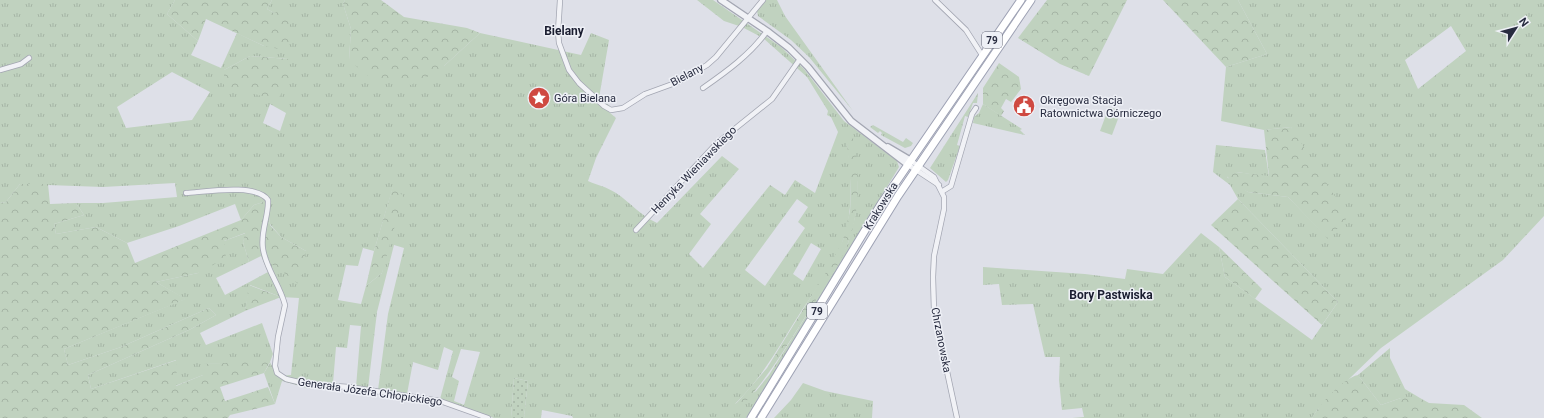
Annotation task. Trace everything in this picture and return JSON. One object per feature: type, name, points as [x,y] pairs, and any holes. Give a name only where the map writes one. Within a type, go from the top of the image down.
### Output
[{"type":"main road","name":"Krakowska","points":[[751,418],[909,162],[1021,0]]},
{"type":"main road","name":"Krakowska","points":[[761,418],[917,168],[1031,0]]},
{"type":"street","name":"Bielany","points":[[560,0],[558,32],[559,43],[569,70],[579,83],[604,106],[611,110],[623,108],[645,94],[678,82],[707,65],[716,57],[762,0]]},
{"type":"street","points":[[721,0],[767,31],[800,59],[851,121],[917,168],[939,185],[943,191],[951,186],[972,114],[976,108]]},
{"type":"street","points":[[935,0],[966,30],[982,55]]},
{"type":"street","points":[[703,88],[729,70],[762,39],[767,31]]},
{"type":"street","points":[[0,70],[21,64],[29,58]]},
{"type":"street","name":"Henryka Wieniawskiego","points":[[636,230],[716,144],[772,99],[800,59]]},
{"type":"street","name":"Generała Józefa Chłopickiego","points":[[186,193],[236,190],[257,192],[262,194],[268,200],[263,237],[263,251],[266,262],[283,296],[284,305],[275,359],[276,369],[280,376],[307,384],[355,388],[440,401],[488,418]]},
{"type":"street","name":"Chrzanowska","points":[[943,191],[944,205],[937,236],[932,277],[934,311],[957,418]]},
{"type":"green space","points":[[0,0],[175,0],[167,14],[198,41],[191,55],[221,68],[237,33],[264,46],[274,13],[267,9],[272,0],[345,0],[343,4],[351,29],[349,60],[444,66],[480,33],[581,55],[591,33],[609,40],[599,98],[610,106],[609,112],[616,118],[596,158],[588,181],[616,193],[646,217],[657,223],[722,156],[739,169],[700,214],[711,224],[689,254],[703,268],[770,185],[785,195],[795,180],[815,193],[838,132],[831,117],[827,115],[828,111],[807,77],[763,38],[742,27],[724,21],[697,0],[713,0],[781,47],[804,69],[844,121],[897,161],[899,167],[756,404],[746,418],[573,418],[572,416],[542,410],[541,418],[524,418],[528,381],[514,378],[511,418],[494,418],[440,399],[453,351],[444,347],[438,370],[413,362],[407,394],[378,390],[388,314],[404,248],[394,245],[377,312],[368,388],[356,387],[361,326],[350,325],[347,348],[336,347],[333,383],[330,383],[330,390],[307,388],[282,381],[275,404],[264,373],[270,363],[203,364],[203,375],[175,386],[176,360],[91,389],[88,375],[191,329],[216,315],[209,308],[121,347],[68,365],[64,349],[185,299],[156,282],[198,273],[224,241],[246,233],[243,242],[249,262],[216,278],[225,295],[268,272],[261,256],[306,251],[281,237],[270,224],[266,201],[254,205],[241,220],[235,204],[179,226],[127,243],[96,227],[56,234],[54,224],[84,215],[76,203],[103,203],[177,197],[175,183],[103,187],[20,184],[6,202],[0,203]],"holes":[[[250,56],[288,59],[224,70]],[[172,72],[210,92],[192,120],[126,128],[117,107]],[[270,104],[286,113],[280,131],[263,123]],[[847,142],[858,184],[855,217],[848,243],[833,273],[769,375],[756,391],[735,404],[763,371],[834,260],[844,238],[849,217],[851,196],[850,163]],[[393,187],[382,273],[366,286],[361,304],[338,300],[346,265],[358,266],[363,248],[374,251]],[[797,199],[808,207],[798,222],[805,228],[765,286],[745,270]],[[811,243],[821,249],[803,281],[793,274]],[[250,285],[281,297],[299,298],[291,375],[277,376],[270,362],[273,354],[262,323],[206,345],[200,333],[245,311]],[[461,349],[480,352],[464,405],[454,401],[459,381],[452,377]]]},
{"type":"green space","points":[[175,0],[272,0],[267,9],[274,13],[284,10],[290,22],[289,51],[264,46],[206,19],[198,41],[167,14]]},
{"type":"green space","points":[[345,0],[381,0],[404,17],[467,28],[480,33],[444,66],[411,85],[368,76],[349,60],[351,29],[343,4]]},
{"type":"green space","points":[[766,0],[777,0],[785,16],[853,111],[809,57],[791,40],[758,16],[757,11]]},
{"type":"green space","points":[[1047,0],[1127,0],[1089,76],[1060,64],[1018,38]]},
{"type":"green space","points":[[1163,0],[1238,0],[1267,54],[1226,67]]},
{"type":"green space","points":[[1238,0],[1544,0],[1544,216],[1503,260],[1381,348],[1317,410],[1312,418],[1072,418],[1084,417],[1082,408],[1062,410],[1059,380],[1060,357],[1045,357],[1033,304],[1002,305],[999,284],[983,285],[983,267],[1085,274],[1125,279],[1127,269],[1163,274],[1201,233],[1219,247],[1225,277],[1312,340],[1338,302],[1238,199],[1230,185],[1213,172],[1216,145],[1265,150],[1269,177],[1237,172],[1227,177],[1248,192],[1288,197],[1328,238],[1291,127],[1264,130],[1221,121],[1226,67],[1267,54]],"holes":[[[1451,26],[1466,51],[1418,89],[1405,60]]]},
{"type":"green space","points":[[250,56],[288,59],[292,72],[280,96],[275,100],[224,85],[224,70]]},
{"type":"green space","points":[[999,63],[1019,77],[1021,89],[1011,102],[1006,99],[1001,108],[1004,111],[1001,116],[983,104],[983,88]]},
{"type":"green space","points":[[978,93],[977,103],[973,103],[968,117],[965,116],[957,145],[960,146],[946,182],[930,168]]},
{"type":"green space","points":[[983,104],[1022,129],[1020,130],[1025,135],[973,123],[974,117],[979,113]]},
{"type":"green space","points":[[1109,107],[1121,111],[1112,135],[1100,131]]},
{"type":"green space","points":[[873,125],[903,142],[906,138],[913,143],[911,146],[905,148],[881,135],[882,133],[880,131],[878,133],[870,127]]},
{"type":"green space","points":[[1291,127],[1348,217],[1328,239],[1288,197],[1248,192],[1233,184],[1227,176],[1236,172],[1269,176],[1264,130]]},
{"type":"green space","points":[[852,133],[857,160],[858,188],[852,230],[844,253],[827,284],[774,366],[742,406],[735,405],[767,368],[828,269],[843,240],[850,211],[851,190],[847,142],[849,134]]},
{"type":"green space","points":[[20,184],[48,184],[50,204],[76,203],[84,215],[54,224],[56,234],[96,227],[127,243],[135,263],[241,220],[254,205],[266,201],[270,225],[281,237],[306,251],[300,285],[261,256],[249,262],[243,242],[245,233],[224,241],[226,258],[198,273],[156,282],[186,299],[64,349],[68,365],[121,347],[209,308],[216,315],[191,329],[88,375],[91,389],[177,360],[176,386],[203,375],[203,364],[268,361],[270,362],[264,373],[220,387],[225,401],[268,387],[275,404],[230,415],[228,418],[0,418],[0,203],[6,202]]},
{"type":"green space","points":[[393,186],[403,196],[382,273],[366,286],[374,251]]},
{"type":"green space","points":[[1238,199],[1338,302],[1322,325],[1211,225]]},
{"type":"green space","points":[[1219,247],[1262,289],[1255,299],[1225,277]]},
{"type":"green space","points":[[249,285],[281,297],[245,311]]},
{"type":"green space","points":[[1390,348],[1390,358],[1405,389],[1420,398],[1401,398],[1381,405],[1358,375]]},
{"type":"green space","points":[[1358,375],[1381,405],[1401,398],[1420,398],[1429,403],[1464,405],[1482,418],[1312,418],[1332,392],[1352,377]]},
{"type":"green space","points":[[514,378],[528,381],[524,418],[511,418]]},
{"type":"green space","points":[[803,383],[825,391],[873,401],[872,418],[774,418],[791,400]]},
{"type":"place","name":"Góra Bielana","points":[[539,98]]},
{"type":"place","name":"Okręgowa Stacja Ratownictwa Górniczego","points":[[1024,106]]},
{"type":"district","name":"Bielany","points":[[564,31]]},
{"type":"district","name":"Bory Pastwiska","points":[[1111,295]]}]
